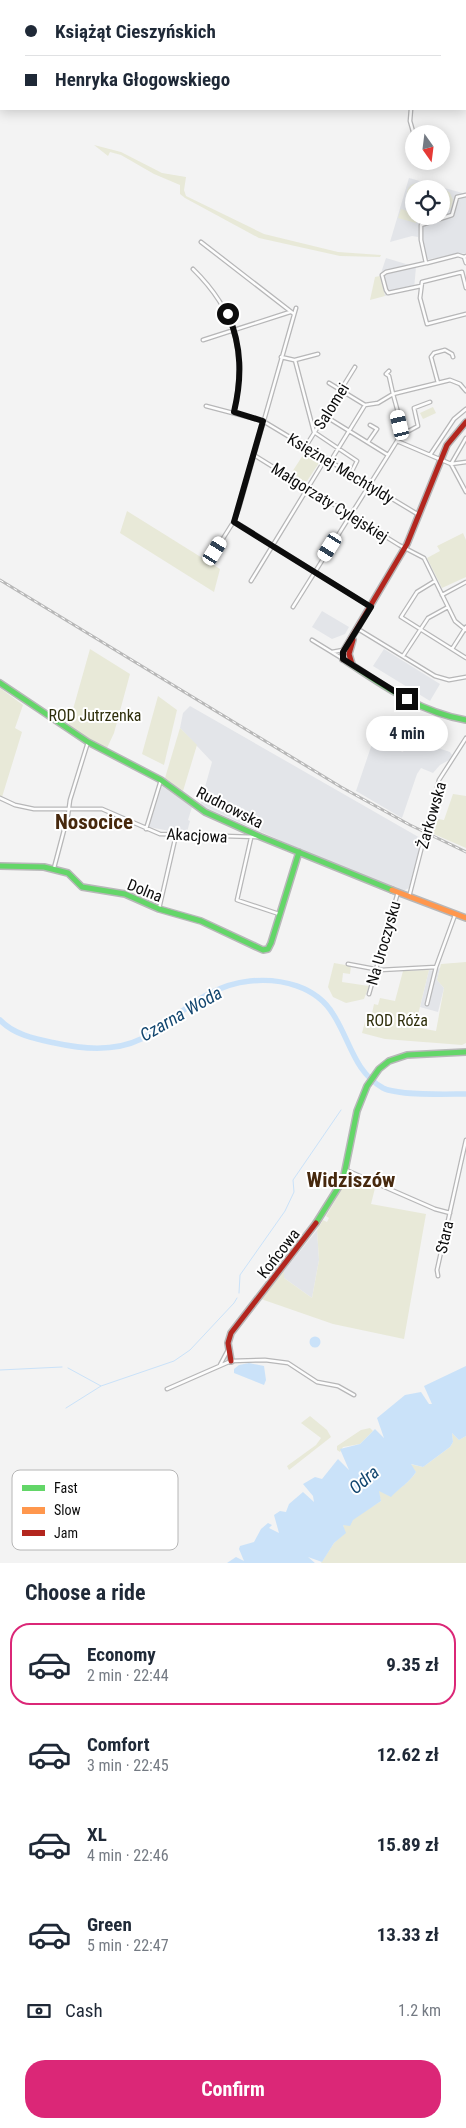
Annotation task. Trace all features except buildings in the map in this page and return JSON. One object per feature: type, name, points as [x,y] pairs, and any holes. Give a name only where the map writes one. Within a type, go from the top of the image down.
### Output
[{"type":"street","points":[[411,110],[411,125]]},
{"type":"street","points":[[426,263],[421,240],[421,224],[450,215],[457,197],[466,195]]},
{"type":"street","points":[[201,242],[292,313]]},
{"type":"street","points":[[466,263],[465,256],[458,255],[386,272],[382,275],[388,293],[462,272],[465,276],[466,288]]},
{"type":"street","points":[[193,269],[221,302],[234,330],[240,368],[234,412]]},
{"type":"street","points":[[422,284],[420,298],[427,324],[466,314]]},
{"type":"street","points":[[212,556],[234,522],[292,313],[296,308]]},
{"type":"street","points":[[203,340],[292,313]]},
{"type":"street","points":[[438,383],[431,357],[434,353],[445,350],[452,354],[453,357]]},
{"type":"street","points":[[281,357],[295,360],[318,354]]},
{"type":"street","points":[[295,360],[314,432],[357,461],[351,473]]},
{"type":"street","name":"Salomei","points":[[306,446],[355,367]]},
{"type":"street","points":[[292,607],[400,433],[400,425],[389,376]]},
{"type":"street","points":[[329,383],[366,405],[378,403],[393,394],[450,380],[456,381],[466,391]]},
{"type":"street","points":[[400,433],[405,433],[418,426],[414,408],[430,402]]},
{"type":"street","points":[[333,457],[366,405]]},
{"type":"street","name":"Księżnej Mechtyldy","points":[[206,406],[263,421],[419,515]]},
{"type":"street","points":[[430,454],[454,419],[466,409]]},
{"type":"street","points":[[325,416],[388,455]]},
{"type":"street","points":[[343,659],[358,629],[405,548],[450,441],[466,422]]},
{"type":"street","points":[[368,442],[377,429],[370,425]]},
{"type":"street","points":[[451,464],[466,438]]},
{"type":"street","points":[[396,441],[451,464],[466,462]]},
{"type":"street","name":"Małgorzaty Cylejskiej","points":[[254,455],[424,558],[435,581]]},
{"type":"street","points":[[250,580],[326,458]]},
{"type":"street","points":[[451,464],[466,492]]},
{"type":"street","points":[[234,522],[371,607]]},
{"type":"street","points":[[452,649],[466,629],[457,624],[435,581],[417,592],[401,617],[466,658]]},
{"type":"street","points":[[442,594],[466,582]]},
{"type":"street","points":[[402,656],[428,618],[448,607]]},
{"type":"street","points":[[358,629],[442,678],[456,680],[466,677]]},
{"type":"street","points":[[312,640],[420,707],[442,716],[466,720]]},
{"type":"street","points":[[330,651],[347,651]]},
{"type":"street","points":[[347,651],[354,666]]},
{"type":"street","name":"Rudnowska","points":[[0,683],[88,742],[162,780],[199,809],[261,837],[466,918]]},
{"type":"street","name":"Żarkowska","points":[[409,896],[439,780],[466,738]]},
{"type":"street","points":[[54,869],[88,742]]},
{"type":"street","points":[[146,829],[162,780]]},
{"type":"street","name":"Akacjowa","points":[[0,798],[24,808],[107,810],[160,834],[261,837]]},
{"type":"street","points":[[159,909],[176,834]]},
{"type":"street","name":"Akacjowa","points":[[251,838],[237,900],[279,914]]},
{"type":"street","points":[[279,914],[299,852]]},
{"type":"street","name":"Dolna","points":[[0,866],[54,869],[68,873],[82,887],[125,894],[159,909],[206,922],[263,950],[268,949],[273,938],[279,914]]},
{"type":"street","name":"Na Uroczysku","points":[[369,994],[398,892]]},
{"type":"street","points":[[427,1004],[436,967],[455,915]]},
{"type":"street","points":[[348,964],[376,970],[436,967]]},
{"type":"street","name":"Końcowa","points":[[231,1361],[229,1348],[231,1333],[312,1230],[343,1180],[355,1116],[368,1083],[373,1076],[382,1065],[397,1057],[466,1052]]},
{"type":"street","name":"Stara","points":[[438,1276],[437,1270],[466,1140]]},
{"type":"street","points":[[346,1170],[435,1209],[450,1213]]},
{"type":"street","name":"Końcowa","points":[[219,1366],[229,1348]]},
{"type":"street","points":[[167,1389],[231,1361],[282,1361],[298,1368],[317,1382],[338,1386],[354,1395]]},
{"type":"shaded area","points":[[450,190],[466,194],[466,253],[424,260],[418,237],[412,236],[390,242],[405,191],[405,225],[450,225]]},
{"type":"shaded area","points":[[386,258],[416,267],[414,289],[385,296],[380,276]]},
{"type":"shaded area","points":[[322,611],[349,627],[345,634],[332,639],[312,627]]},
{"type":"shaded area","points":[[384,649],[440,684],[430,701],[373,666]]},
{"type":"shaded area","points":[[190,706],[422,839],[409,888],[403,891],[320,858],[200,805],[212,762],[180,728],[183,713]]},
{"type":"shaded area","points":[[409,740],[425,747],[426,744],[450,752],[452,755],[449,760],[440,765],[433,773],[421,768],[417,774],[402,818],[356,791],[373,741],[403,752]]},
{"type":"shaded area","points":[[162,786],[192,807],[187,832],[175,832],[149,827]]},
{"type":"shaded area","points":[[440,968],[437,980],[444,988],[438,1012],[420,1007],[429,970],[434,971]]},
{"type":"shaded area","points":[[317,1230],[319,1260],[312,1298],[284,1278],[284,1271]]},
{"type":"green space","points":[[94,145],[121,152],[162,173],[186,177],[184,190],[186,196],[264,234],[338,252],[381,255],[380,257],[340,256],[259,238],[185,198],[180,194],[180,185],[154,174],[121,155],[110,152],[108,156]]},
{"type":"green space","points":[[450,193],[453,200],[450,209]]},
{"type":"green space","points":[[401,209],[405,210],[405,220],[398,218]]},
{"type":"green space","points":[[380,276],[385,296],[370,300],[375,277]]},
{"type":"green space","points":[[433,407],[436,413],[423,419],[420,413]]},
{"type":"green space","points":[[308,451],[318,458],[319,463],[307,481],[304,482],[293,475],[292,472],[305,452]]},
{"type":"green space","points":[[127,511],[220,569],[214,592],[120,533]]},
{"type":"green space","points":[[463,533],[466,540],[466,577],[442,588],[427,558],[440,551],[437,546]]},
{"type":"green space","name":"ROD Jutrzenka","points":[[90,649],[130,674],[114,733],[107,748],[68,727]]},
{"type":"green space","points":[[0,688],[23,705],[15,728],[22,732],[2,797],[0,796]]},
{"type":"green space","points":[[158,696],[177,710],[164,765],[142,754]]},
{"type":"green space","points":[[180,728],[197,745],[183,791],[165,778]]},
{"type":"green space","points":[[453,794],[466,796],[466,848],[429,832],[432,818],[444,820]]},
{"type":"green space","name":"ROD Róża","points":[[466,962],[466,1043],[462,1045],[385,1039],[362,1033],[366,1018],[371,1018],[374,1004],[378,1005],[380,998],[395,1001],[403,971],[429,970],[415,1027],[436,1031],[444,988],[437,980],[441,964]]},
{"type":"green space","points":[[334,963],[351,966],[350,974],[343,973],[342,982],[369,986],[364,999],[346,1003],[333,997],[328,987]]},
{"type":"green space","points":[[346,1182],[375,1188],[371,1204],[426,1214],[404,1339],[333,1324],[261,1299],[284,1271],[284,1278],[312,1298],[319,1260],[317,1230],[323,1220],[327,1222],[329,1218],[326,1216]]},
{"type":"green space","points":[[310,1416],[327,1430],[331,1437],[289,1470],[287,1466],[316,1445],[321,1438],[301,1423]]},
{"type":"green space","points":[[370,1428],[373,1431],[360,1444],[343,1447],[340,1452],[337,1450],[337,1446],[361,1430]]},
{"type":"green space","points":[[452,1433],[459,1440],[466,1436],[466,1563],[321,1563],[334,1543],[345,1533],[343,1525],[381,1501],[378,1490],[391,1496],[414,1476],[416,1472],[410,1464],[423,1467],[450,1447],[453,1442]]},
{"type":"water","points":[[315,1336],[321,1342],[315,1348],[309,1342]]},
{"type":"water","points":[[249,1363],[264,1366],[266,1380],[264,1385],[234,1373],[234,1369],[239,1365]]},
{"type":"water","name":"Odra","points":[[466,1366],[466,1436],[459,1440],[452,1433],[453,1442],[450,1447],[423,1467],[411,1464],[416,1472],[391,1497],[379,1491],[381,1501],[353,1520],[350,1526],[343,1525],[346,1533],[334,1543],[322,1562],[308,1557],[315,1563],[227,1563],[236,1557],[244,1561],[239,1549],[240,1546],[254,1542],[261,1529],[268,1523],[272,1525],[269,1528],[279,1533],[274,1515],[280,1511],[286,1512],[289,1504],[303,1492],[314,1502],[313,1496],[303,1484],[315,1477],[322,1479],[338,1459],[349,1470],[340,1449],[360,1444],[375,1429],[384,1438],[377,1418],[405,1395],[421,1392],[429,1404],[432,1404],[424,1386]]},
{"type":"waterway","name":"Czarna Woda","points":[[0,1020],[19,1033],[40,1040],[76,1047],[109,1048],[141,1039],[192,1004],[218,989],[250,981],[274,981],[307,990],[326,1004],[365,1073],[383,1088],[390,1091],[411,1093],[466,1094]]},
{"type":"waterway","points":[[239,1293],[240,1275],[285,1211],[294,1192],[293,1180],[341,1110]]},
{"type":"waterway","points":[[101,1386],[174,1361],[190,1350],[237,1298]]},
{"type":"waterway","points":[[0,1370],[62,1367]]},
{"type":"waterway","points":[[66,1408],[101,1386],[68,1368]]},
{"type":"railway","points":[[0,580],[341,787],[410,825],[466,852]]},
{"type":"traffic: fast","points":[[343,659],[387,688],[417,704],[432,711],[466,720]]},
{"type":"traffic: fast","points":[[0,683],[88,742],[161,780],[205,812],[261,837],[392,890]]},
{"type":"traffic: fast","points":[[0,866],[44,867],[68,873],[82,887],[125,894],[159,909],[201,921],[263,950],[268,949],[271,943],[299,852]]},
{"type":"traffic: fast","points":[[316,1223],[343,1180],[357,1111],[367,1086],[379,1069],[389,1061],[407,1055],[466,1052]]},
{"type":"traffic: slow","points":[[392,890],[466,918]]},
{"type":"traffic: jam","points":[[343,659],[343,652],[407,544],[447,445],[466,422]]},
{"type":"traffic: jam","points":[[352,664],[349,654],[353,640]]},
{"type":"traffic: jam","points":[[231,1361],[228,1343],[231,1333],[316,1223]]},
{"type":"district","name":"Nosocice","points":[[94,822]]},
{"type":"district","name":"Widziszów","points":[[351,1180]]},
{"type":"route","points":[[228,314],[236,336],[240,361],[239,385],[234,412],[263,421],[234,522],[371,607],[343,652],[343,659],[407,699]]}]
